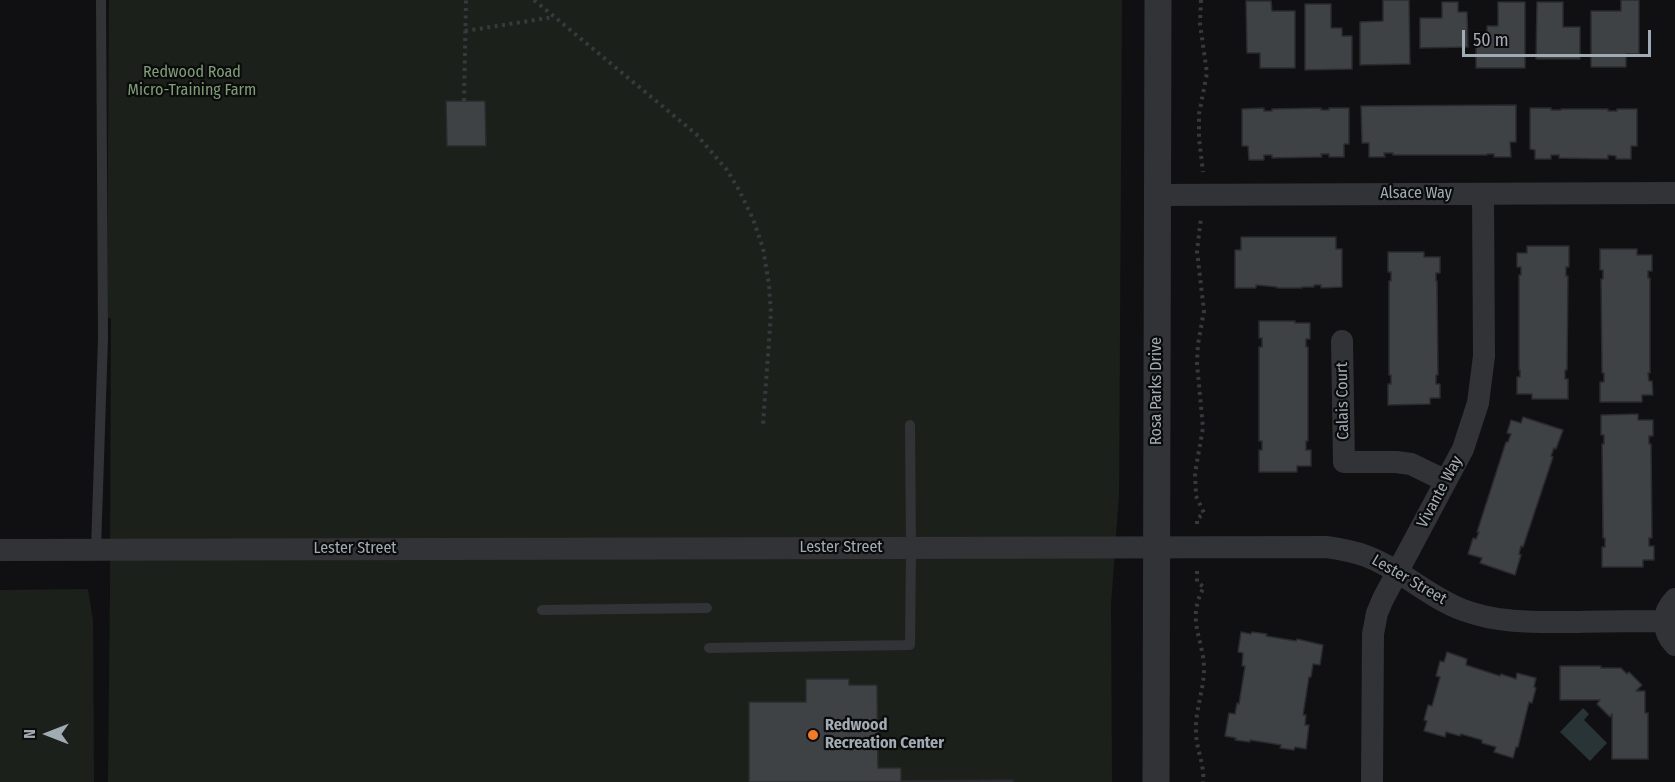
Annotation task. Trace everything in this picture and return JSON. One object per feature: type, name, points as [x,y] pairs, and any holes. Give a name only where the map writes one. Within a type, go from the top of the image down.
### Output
[{"type":"street","name":"Rosa Parks Drive","points":[[1156,782],[1158,0]]},
{"type":"street","name":"Alsace Way","points":[[1157,195],[1675,193]]},
{"type":"street","name":"Vivante Way","points":[[1371,782],[1374,623],[1380,606],[1463,449],[1478,404],[1484,356],[1483,194]]},
{"type":"street","name":"Calais Court","points":[[1342,341],[1344,462],[1412,464],[1446,481]]},
{"type":"street","name":"Lester Street","points":[[0,550],[1326,547],[1368,556],[1444,602],[1486,617],[1535,622],[1664,621]]},
{"type":"street","points":[[1675,599],[1666,611],[1664,621],[1669,639],[1675,645]]},
{"type":"lane","points":[[96,549],[103,338],[101,0]]},
{"type":"lane","points":[[708,648],[910,645],[910,425]]},
{"type":"lane","points":[[542,610],[707,608]]},
{"type":"path","points":[[464,101],[466,0]]},
{"type":"path","points":[[534,0],[696,134],[727,170],[739,190],[753,219],[763,248],[769,285],[771,323],[763,425]]},
{"type":"path","points":[[1201,0],[1200,24],[1208,73],[1199,114],[1203,174]]},
{"type":"path","points":[[465,31],[555,17]]},
{"type":"path","points":[[1197,519],[1204,513],[1196,496],[1195,473],[1203,428],[1197,363],[1204,311],[1197,251],[1201,222]]},
{"type":"path","points":[[1197,582],[1204,587],[1198,597],[1194,615],[1204,664],[1195,729],[1204,775],[1203,782]]},
{"type":"green space","name":"Redwood Road Micro-Training Farm","points":[[109,0],[1122,0],[1119,494],[1111,605],[1112,782],[108,782],[111,318],[107,318]]},
{"type":"green space","points":[[88,589],[93,620],[94,782],[0,782],[0,590]]},
{"type":"shaded area","points":[[1583,708],[1589,714],[1584,720],[1607,743],[1590,761],[1560,732]]},
{"type":"building","points":[[1383,0],[1409,0],[1410,64],[1360,65],[1360,22],[1383,21]]},
{"type":"building","points":[[1621,0],[1639,0],[1639,54],[1626,54],[1626,67],[1591,67],[1591,11],[1621,11]]},
{"type":"building","points":[[1246,1],[1271,1],[1272,11],[1295,11],[1295,68],[1260,68],[1260,53],[1247,53]]},
{"type":"building","points":[[1442,2],[1458,2],[1458,12],[1467,12],[1468,47],[1420,48],[1420,18],[1442,18]]},
{"type":"building","points":[[1498,2],[1525,2],[1525,68],[1476,68],[1476,34],[1487,34],[1487,26],[1498,26]]},
{"type":"building","points":[[1537,2],[1563,2],[1563,27],[1580,27],[1580,59],[1536,59]]},
{"type":"building","points":[[1305,4],[1331,4],[1331,28],[1342,28],[1342,36],[1352,36],[1352,69],[1305,70]]},
{"type":"building","points":[[446,101],[485,101],[486,146],[447,146]]},
{"type":"building","points":[[1516,105],[1516,142],[1510,142],[1511,157],[1494,157],[1494,154],[1393,155],[1393,153],[1384,153],[1385,157],[1369,157],[1369,143],[1362,143],[1361,106]]},
{"type":"building","points":[[1264,108],[1264,111],[1272,111],[1272,109],[1349,108],[1349,144],[1344,144],[1344,157],[1329,157],[1329,154],[1321,154],[1322,157],[1272,158],[1272,155],[1264,155],[1264,160],[1249,160],[1248,146],[1242,146],[1242,109]]},
{"type":"building","points":[[1530,108],[1608,109],[1608,111],[1637,109],[1637,146],[1631,146],[1631,159],[1616,159],[1616,156],[1608,155],[1608,159],[1559,158],[1559,155],[1551,155],[1551,159],[1535,159],[1535,150],[1530,149]]},
{"type":"building","points":[[1241,237],[1336,237],[1336,249],[1342,249],[1342,287],[1321,288],[1321,285],[1314,285],[1314,287],[1302,288],[1277,288],[1256,285],[1256,288],[1235,288],[1235,250],[1241,250]]},
{"type":"building","points":[[1527,246],[1569,246],[1569,267],[1566,267],[1566,276],[1568,276],[1567,370],[1565,370],[1565,379],[1568,379],[1568,399],[1532,399],[1532,394],[1517,394],[1517,377],[1520,377],[1519,275],[1521,275],[1521,267],[1517,267],[1517,253],[1527,253]]},
{"type":"building","points":[[1600,249],[1637,249],[1637,255],[1652,255],[1652,271],[1648,271],[1648,278],[1650,278],[1650,373],[1648,373],[1649,381],[1652,381],[1653,395],[1642,395],[1642,402],[1600,402],[1600,382],[1604,382],[1604,373],[1602,373],[1601,279],[1603,279],[1603,270],[1600,270]]},
{"type":"building","points":[[1388,252],[1424,252],[1424,257],[1440,257],[1440,273],[1436,273],[1438,375],[1436,375],[1436,384],[1440,384],[1440,398],[1430,398],[1430,404],[1388,405],[1388,384],[1391,384],[1391,375],[1389,375],[1389,281],[1391,281],[1391,272],[1388,272]]},
{"type":"building","points":[[1259,321],[1310,323],[1310,339],[1306,339],[1306,347],[1308,347],[1308,441],[1306,441],[1306,450],[1311,450],[1311,466],[1297,466],[1297,472],[1259,472],[1259,450],[1262,450],[1262,441],[1259,441],[1259,347],[1262,347],[1262,338],[1259,338]]},
{"type":"building","points":[[1638,414],[1638,420],[1653,420],[1653,436],[1649,436],[1652,538],[1649,538],[1649,546],[1654,546],[1654,560],[1643,560],[1643,567],[1602,567],[1602,547],[1605,547],[1605,538],[1603,538],[1602,444],[1604,444],[1604,435],[1601,435],[1601,415]]},
{"type":"building","points":[[1523,417],[1563,430],[1551,456],[1553,457],[1523,547],[1521,546],[1519,554],[1521,555],[1515,575],[1480,563],[1482,558],[1468,554],[1473,538],[1476,539],[1479,532],[1477,532],[1506,442],[1511,434],[1507,433],[1511,420],[1521,423]]},
{"type":"building","points":[[1241,632],[1267,634],[1266,636],[1296,641],[1297,639],[1323,645],[1320,665],[1313,664],[1311,677],[1309,677],[1303,715],[1306,715],[1305,725],[1309,725],[1306,749],[1280,748],[1281,745],[1235,740],[1236,738],[1225,736],[1229,713],[1235,714],[1237,703],[1239,704],[1245,666],[1242,666],[1243,653],[1238,652]]},
{"type":"building","points":[[1447,652],[1467,659],[1466,665],[1500,676],[1501,674],[1516,679],[1517,673],[1536,678],[1532,703],[1529,702],[1513,758],[1494,752],[1496,747],[1482,743],[1482,740],[1446,732],[1445,737],[1424,731],[1428,705],[1432,706],[1440,677],[1436,676],[1440,661],[1444,662]]},
{"type":"building","points":[[1560,666],[1621,668],[1627,674],[1629,672],[1642,685],[1636,691],[1645,691],[1645,713],[1648,713],[1648,759],[1612,759],[1612,714],[1610,717],[1597,704],[1600,700],[1560,700]]},
{"type":"building","name":"Redwood Recreation Center","points":[[806,679],[849,679],[849,685],[877,685],[878,768],[901,768],[901,781],[1013,780],[1013,782],[749,782],[749,702],[806,702]]},
{"type":"place","name":"Redwood Recreation Center","points":[[813,735]]}]
